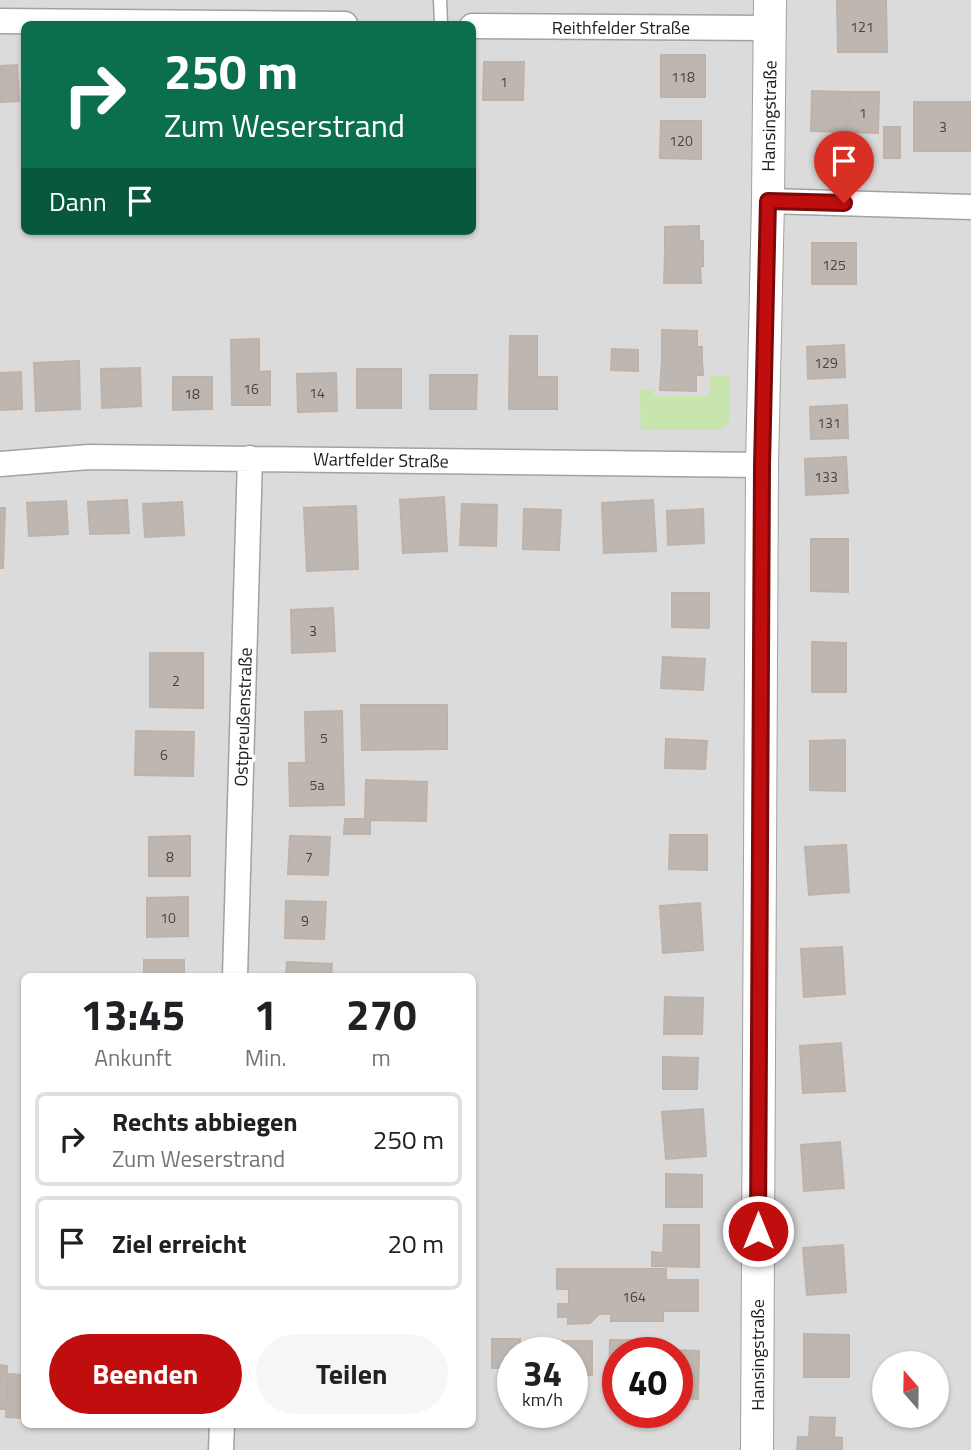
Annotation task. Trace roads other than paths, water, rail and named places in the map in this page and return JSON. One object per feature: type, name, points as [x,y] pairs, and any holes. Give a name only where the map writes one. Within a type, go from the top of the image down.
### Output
[{"type":"street","name":"Reithfelder Straße","points":[[476,26],[770,14]]},
{"type":"street","name":"Hansingstraße","points":[[757,1450],[762,466],[770,14]]},
{"type":"street","points":[[0,21],[21,21]]},
{"type":"street","points":[[768,201],[971,207]]},
{"type":"street","name":"Wartfelder Straße","points":[[0,464],[89,457],[762,466]]},
{"type":"street","name":"Ostpreußenstraße","points":[[235,973],[250,458]]},
{"type":"street","points":[[221,1450],[222,1428]]},
{"type":"lane","points":[[440,0],[441,21]]}]
